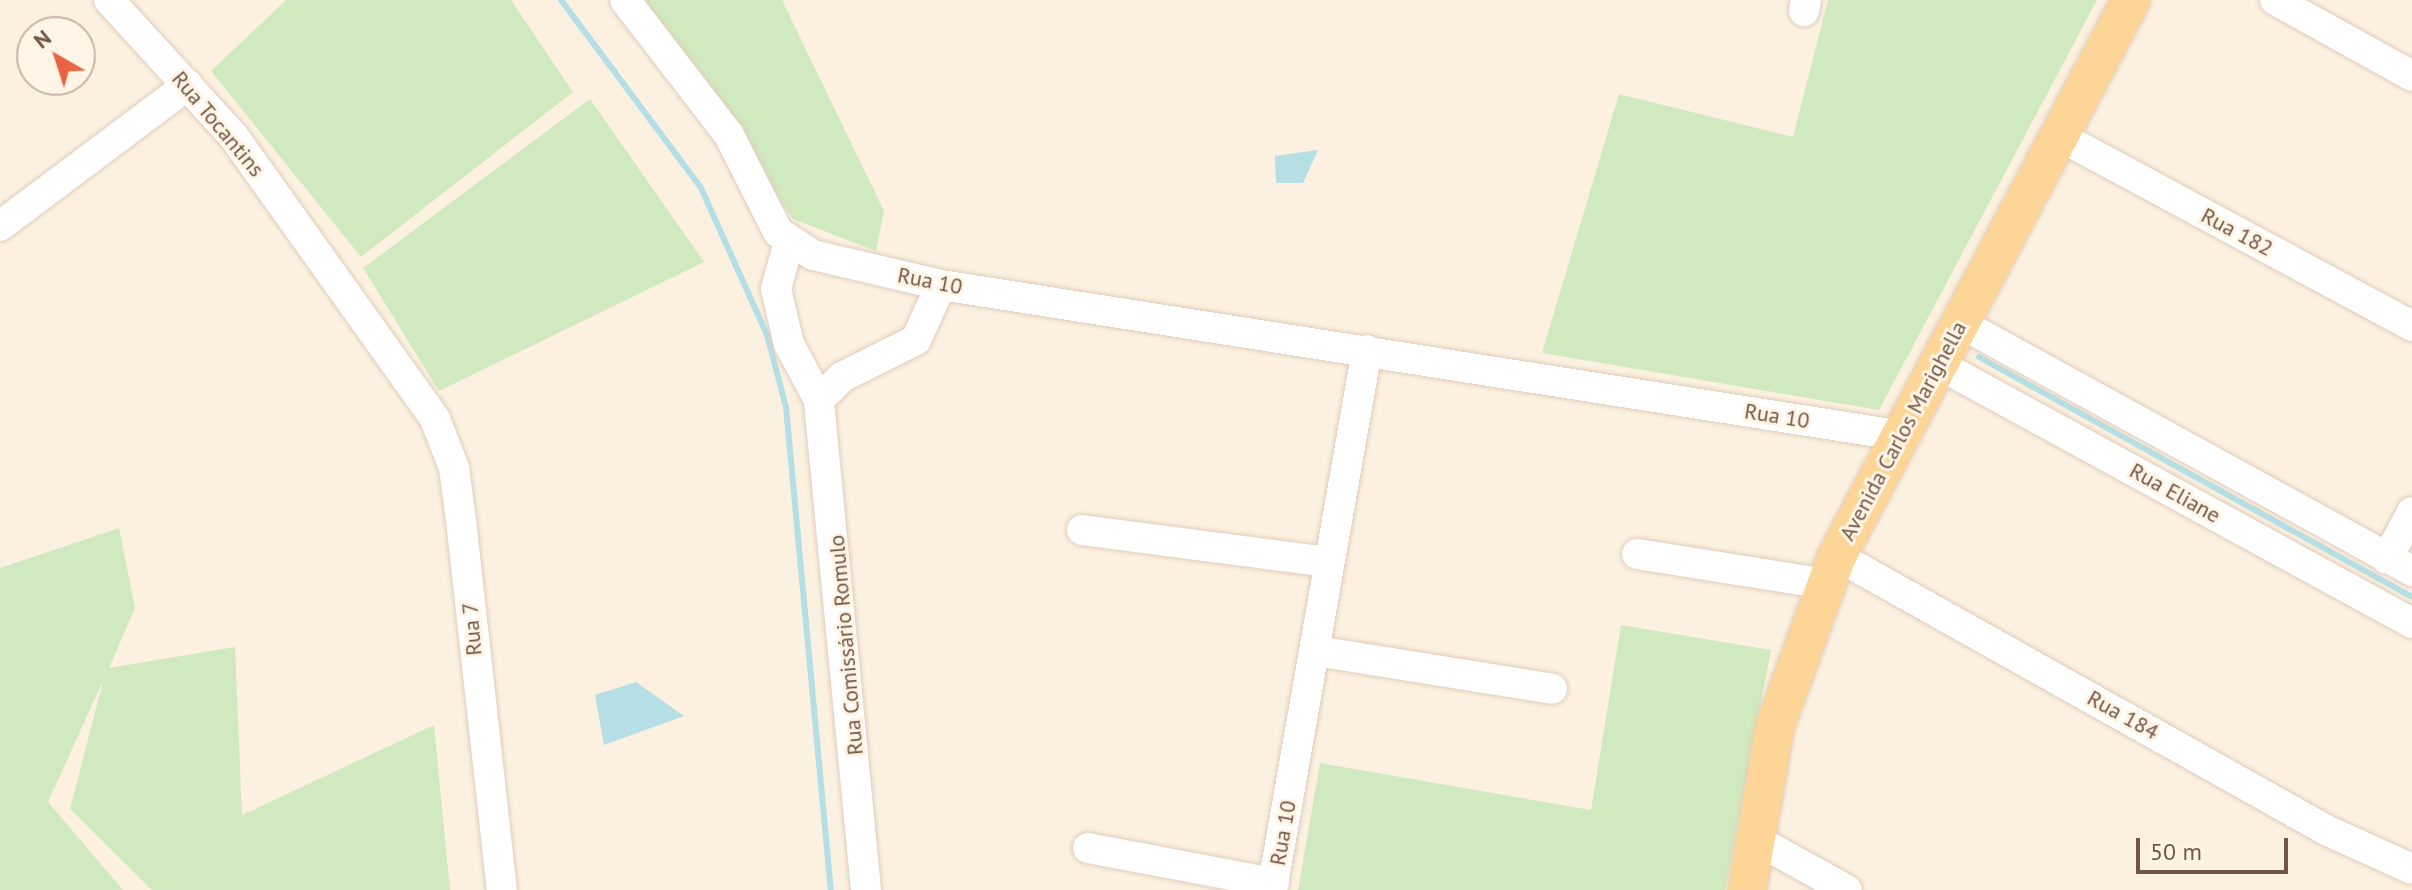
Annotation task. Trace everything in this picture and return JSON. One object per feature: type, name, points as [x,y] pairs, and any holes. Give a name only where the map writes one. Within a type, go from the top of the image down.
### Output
[{"type":"main road","name":"Avenida Carlos Marighella","points":[[1747,890],[1753,838],[1775,726],[1832,570],[2131,0]]},
{"type":"street","name":"Rua Tocantins","points":[[109,0],[188,85],[411,378]]},
{"type":"street","points":[[625,0],[729,135],[789,242]]},
{"type":"street","points":[[2275,0],[2412,76]]},
{"type":"street","points":[[0,226],[188,85]]},
{"type":"street","name":"Rua 182","points":[[2061,137],[2412,326]]},
{"type":"street","name":"Rua 10","points":[[789,242],[813,255],[941,285],[1903,436]]},
{"type":"street","name":"Rua Comissário Romulo","points":[[789,242],[776,289],[789,344],[819,400],[866,890]]},
{"type":"street","points":[[819,400],[842,377],[916,340],[941,285]]},
{"type":"street","name":"Rua Eliane","points":[[1960,323],[2400,565]]},
{"type":"street","name":"Rua 10","points":[[1273,886],[1367,350]]},
{"type":"street","name":"Rua Eliane","points":[[1938,364],[2412,623]]},
{"type":"street","name":"Rua 7","points":[[411,378],[454,468],[502,890]]},
{"type":"street","points":[[2400,565],[2412,512]]},
{"type":"street","points":[[1082,530],[1329,562]]},
{"type":"street","points":[[1637,554],[1832,570]]},
{"type":"street","name":"Rua 184","points":[[1832,570],[2326,830],[2412,869]]},
{"type":"street","points":[[1316,651],[1552,689]]},
{"type":"street","points":[[1753,838],[1847,890]]},
{"type":"street","points":[[1088,848],[1273,886]]},
{"type":"green space","points":[[286,0],[511,0],[573,92],[361,257],[211,71]]},
{"type":"green space","points":[[641,0],[782,0],[884,211],[876,251],[793,219]]},
{"type":"green space","points":[[1828,0],[2097,0],[1879,410],[1542,353],[1619,94],[1793,137]]},
{"type":"green space","points":[[590,99],[704,262],[439,391],[363,268]]},
{"type":"green space","points":[[119,528],[135,608],[109,668],[235,647],[242,815],[434,725],[450,890],[152,890],[70,809],[103,681],[48,802],[123,890],[0,890],[0,568]]},
{"type":"green space","points":[[1621,625],[1771,650],[1725,890],[1298,890],[1320,763],[1591,810]]},
{"type":"water","points":[[1318,150],[1303,183],[1276,183],[1275,156]]},
{"type":"water","points":[[636,682],[684,716],[604,745],[595,695]]},
{"type":"waterway","points":[[561,0],[701,188],[767,335],[786,407],[831,890]]},
{"type":"waterway","points":[[1979,357],[2412,597]]}]
